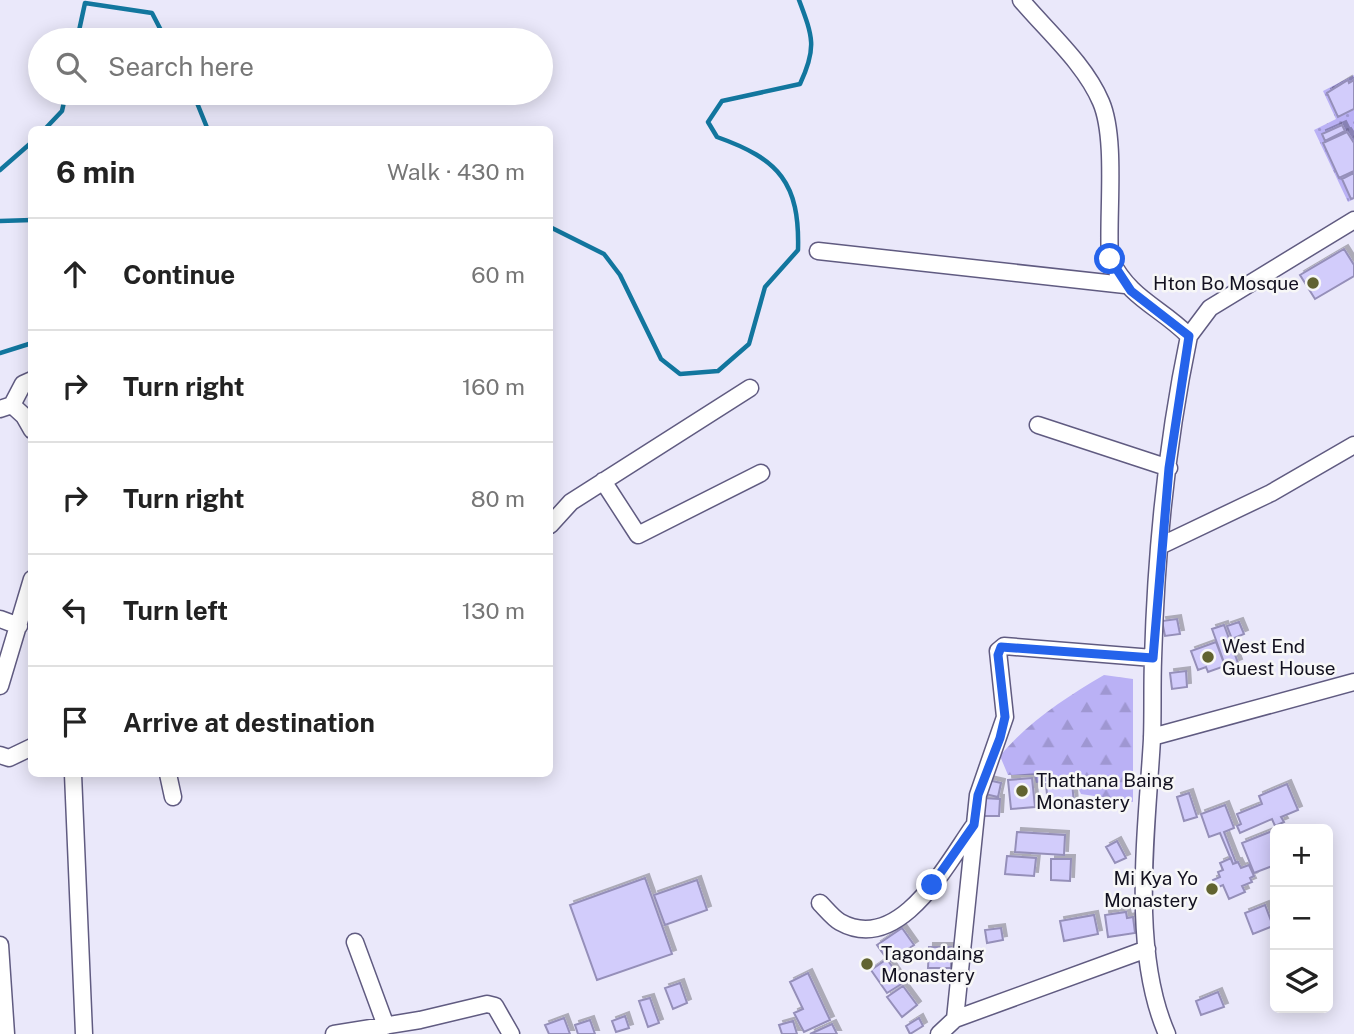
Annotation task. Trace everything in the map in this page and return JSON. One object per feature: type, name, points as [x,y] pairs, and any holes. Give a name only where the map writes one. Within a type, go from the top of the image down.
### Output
[{"type":"street","points":[[1021,0],[1090,80],[1102,105],[1108,130],[1110,259],[1125,285],[1189,336]]},
{"type":"street","points":[[1167,1034],[1152,987],[1147,949],[1144,836],[1162,545],[1169,468],[1189,336],[1210,308],[1354,220]]},
{"type":"street","points":[[818,251],[1125,285]]},
{"type":"street","points":[[28,382],[23,384],[6,407],[24,416],[28,423]]},
{"type":"street","points":[[553,522],[570,502],[750,388]]},
{"type":"street","points":[[1038,425],[1169,468]]},
{"type":"street","points":[[1162,545],[1270,493],[1354,445]]},
{"type":"street","points":[[603,481],[638,535],[761,473]]},
{"type":"street","points":[[0,686],[28,593]]},
{"type":"street","points":[[0,619],[19,626]]},
{"type":"street","points":[[955,1018],[978,795],[1005,717],[998,655],[1001,647],[1153,658]]},
{"type":"street","points":[[1152,737],[1354,682]]},
{"type":"street","points":[[0,755],[9,758],[28,749]]},
{"type":"street","points":[[74,777],[84,1034]]},
{"type":"street","points":[[169,777],[173,797]]},
{"type":"street","points":[[820,903],[839,922],[876,928],[893,922],[912,910],[974,825]]},
{"type":"street","points":[[355,942],[386,1026]]},
{"type":"street","points":[[0,945],[6,1034]]},
{"type":"street","points":[[939,1034],[955,1018],[1147,949]]},
{"type":"street","points":[[334,1034],[386,1026],[487,1004],[495,1006],[511,1034]]},
{"type":"green space","points":[[1354,75],[1354,199],[1348,202],[1314,130],[1336,119],[1323,91]]},
{"type":"green space","points":[[1104,675],[1133,679],[1133,802],[1081,794],[1073,777],[1036,783],[1034,775],[1008,775],[1000,756],[1011,743],[1048,711]]},
{"type":"building","points":[[1348,80],[1349,83],[1354,80],[1354,109],[1338,117],[1327,93]]},
{"type":"building","points":[[1342,125],[1345,131],[1325,141],[1322,134]]},
{"type":"building","points":[[1347,132],[1354,143],[1354,171],[1339,178],[1323,143]]},
{"type":"building","points":[[1354,173],[1354,198],[1351,199],[1342,179]]},
{"type":"building","points":[[1344,249],[1354,265],[1354,276],[1315,299],[1300,275]]},
{"type":"building","points":[[1177,619],[1180,634],[1165,636],[1162,621]]},
{"type":"building","points":[[1239,622],[1244,634],[1232,639],[1227,626]]},
{"type":"building","points":[[1224,625],[1238,663],[1226,668],[1212,629]]},
{"type":"building","points":[[1216,642],[1225,666],[1208,672],[1206,667],[1198,670],[1191,651]]},
{"type":"building","points":[[1186,671],[1187,687],[1172,689],[1170,673]]},
{"type":"building","points":[[1032,778],[1035,807],[1011,809],[1008,780]]},
{"type":"building","points":[[988,780],[1001,783],[998,797],[985,794]]},
{"type":"building","points":[[1072,782],[1074,804],[1048,806],[1046,784]]},
{"type":"building","points":[[1287,784],[1298,810],[1281,817],[1284,822],[1280,824],[1274,824],[1272,819],[1240,833],[1237,826],[1241,824],[1237,814],[1262,804],[1259,796]]},
{"type":"building","points":[[1189,793],[1197,817],[1184,821],[1177,797]]},
{"type":"building","points":[[983,798],[1000,799],[999,816],[982,816]]},
{"type":"building","points":[[1225,805],[1234,828],[1224,832],[1236,863],[1233,864],[1220,833],[1209,837],[1201,814]]},
{"type":"building","points":[[1017,832],[1065,835],[1064,855],[1015,852]]},
{"type":"building","points":[[1270,832],[1270,867],[1254,873],[1242,843]]},
{"type":"building","points":[[1117,841],[1126,858],[1115,863],[1106,847]]},
{"type":"building","points":[[1007,856],[1036,858],[1034,876],[1005,874]]},
{"type":"building","points":[[1231,858],[1233,864],[1238,862],[1241,868],[1249,865],[1254,876],[1250,878],[1252,882],[1242,886],[1245,892],[1229,899],[1223,885],[1216,888],[1213,880],[1220,877],[1218,872],[1223,870],[1220,863]]},
{"type":"building","points":[[1051,859],[1071,859],[1070,881],[1051,880]]},
{"type":"building","points":[[645,878],[672,954],[597,980],[570,905]]},
{"type":"building","points":[[697,880],[707,910],[665,925],[654,895]]},
{"type":"building","points":[[1265,905],[1270,927],[1253,934],[1245,913]]},
{"type":"building","points":[[1126,912],[1127,918],[1133,917],[1135,933],[1108,937],[1105,915]]},
{"type":"building","points":[[1094,915],[1098,934],[1064,941],[1060,921]]},
{"type":"building","points":[[902,928],[914,945],[889,962],[877,945]]},
{"type":"building","points":[[1001,928],[1003,940],[987,943],[985,930]]},
{"type":"building","points":[[929,947],[951,947],[951,968],[928,968]]},
{"type":"building","points":[[887,959],[903,983],[887,993],[871,970]]},
{"type":"building","points":[[808,973],[830,1020],[804,1032],[794,1013],[803,1009],[790,982]]},
{"type":"building","points":[[680,983],[687,1003],[673,1009],[665,988]]},
{"type":"building","points":[[903,986],[917,1005],[902,1017],[887,997]]},
{"type":"building","points":[[1218,992],[1224,1007],[1201,1015],[1196,1001]]},
{"type":"building","points":[[650,998],[659,1023],[648,1027],[639,1001]]},
{"type":"building","points":[[625,1016],[629,1028],[616,1032],[612,1021]]},
{"type":"building","points":[[564,1018],[570,1034],[549,1034],[545,1025]]},
{"type":"building","points":[[919,1018],[923,1026],[910,1034],[906,1026]]},
{"type":"building","points":[[590,1020],[595,1034],[578,1034],[575,1025]]},
{"type":"building","points":[[793,1021],[797,1034],[782,1034],[779,1025]]},
{"type":"building","points":[[832,1024],[837,1034],[810,1034]]},
{"type":"waterway","points":[[553,228],[604,254],[620,275],[661,359],[680,374],[718,371],[749,344],[765,287],[798,250],[795,207],[782,177],[770,165],[738,145],[717,137],[708,122],[722,101],[800,84],[809,61],[811,42],[799,0]]},
{"type":"waterway","points":[[80,28],[85,3],[152,13],[160,28]]},
{"type":"waterway","points":[[48,126],[62,111],[63,105]]},
{"type":"waterway","points":[[198,105],[206,126]]},
{"type":"waterway","points":[[0,170],[28,146]]},
{"type":"waterway","points":[[0,221],[28,220]]},
{"type":"waterway","points":[[0,353],[28,344]]},
{"type":"place","name":"Hton Bo Mosque","points":[[1313,283]]},
{"type":"place","name":"West End Guest House","points":[[1208,657]]},
{"type":"place","name":"Thathana Baing Monastery","points":[[1022,791]]},
{"type":"place","name":"Mi Kya Yo Monastery","points":[[1212,889]]},
{"type":"place","name":"Tagondaing Monastery","points":[[867,964]]},
{"type":"route","points":[[932,885],[974,825],[978,795],[1000,738],[1005,717],[998,655],[1001,647],[1153,658],[1169,468],[1189,336],[1131,291],[1119,278],[1110,259]]}]
